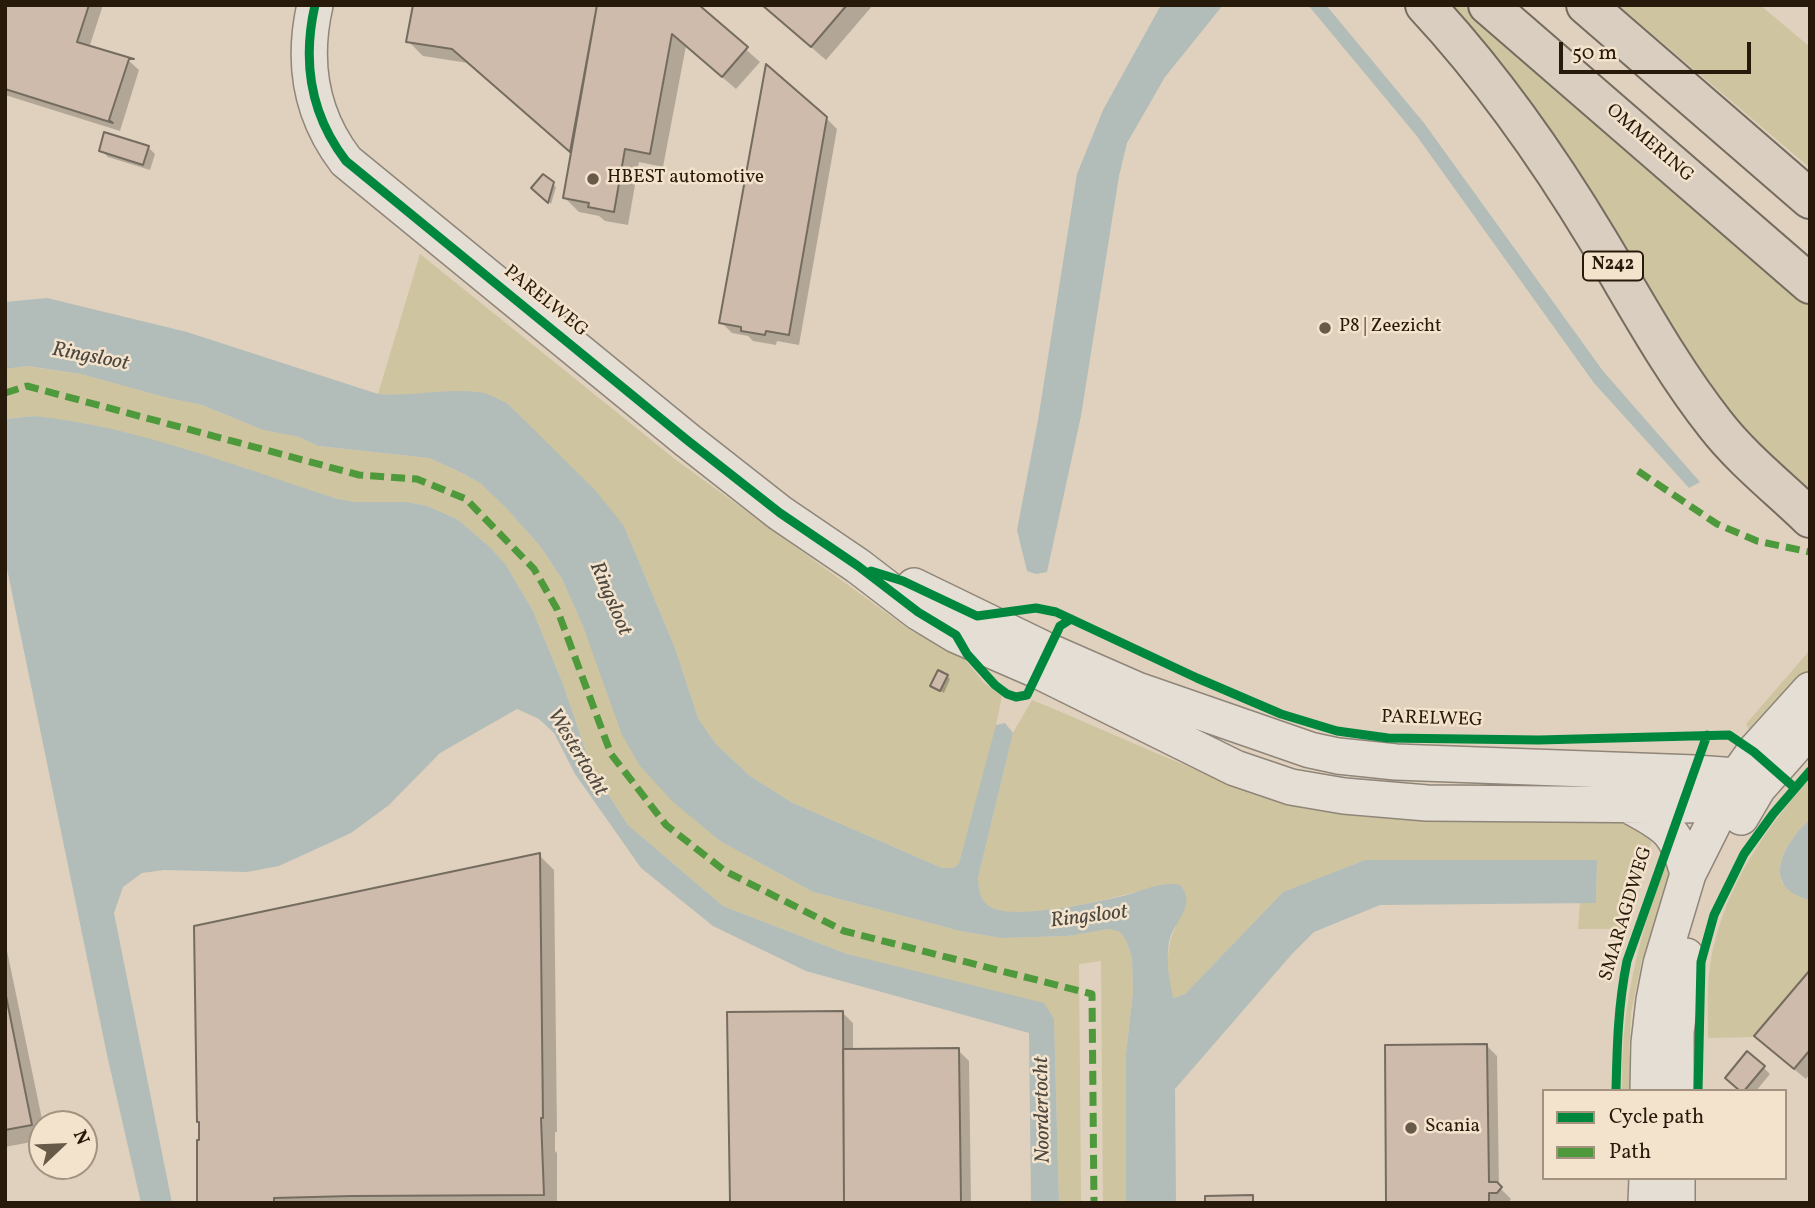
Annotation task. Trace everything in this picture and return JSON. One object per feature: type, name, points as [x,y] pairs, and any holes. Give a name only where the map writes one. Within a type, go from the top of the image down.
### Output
[{"type":"highway","name":"N242","points":[[1425,5],[1487,77],[1553,167],[1679,377],[1717,427],[1810,518]]},
{"type":"highway","name":"OMMERING","points":[[1488,5],[1810,284]]},
{"type":"highway","points":[[1586,5],[1810,199]]},
{"type":"street","name":"PARELWEG","points":[[314,5],[308,50],[311,90],[325,129],[346,161],[780,513],[858,566],[918,612],[956,635],[1038,671],[1236,768],[1291,786],[1344,796],[1392,801],[1630,806],[1737,793]]},
{"type":"street","name":"PARELWEG","points":[[858,566],[903,581],[1048,651],[1137,690],[1310,750],[1396,762],[1695,772],[1737,793]]},
{"type":"street","points":[[1648,1089],[1649,1043],[1654,1000],[1661,964],[1688,874],[1737,793],[1754,752],[1810,690]]},
{"type":"street","points":[[1676,1089],[1676,1032],[1682,974],[1697,907],[1726,843],[1737,793],[1810,729]]},
{"type":"street","name":"SMARAGDWEG","points":[[1630,806],[1656,819],[1671,832],[1682,848],[1688,874]]},
{"type":"street","points":[[1646,1203],[1647,1180]]},
{"type":"street","points":[[1677,1180],[1678,1203]]},
{"type":"shaded area","points":[[1439,5],[1463,5],[1810,307],[1810,504],[1762,459]]},
{"type":"shaded area","points":[[1618,5],[1760,5],[1810,47],[1810,168]]},
{"type":"shaded area","points":[[420,254],[676,460],[910,630],[962,656],[984,683],[1002,696],[991,750],[959,863],[954,868],[942,868],[793,803],[750,776],[716,744],[698,718],[675,648],[624,526],[508,404],[429,394],[378,394]]},
{"type":"shaded area","points":[[26,366],[81,374],[202,405],[263,430],[299,437],[318,446],[429,458],[480,483],[540,546],[562,579],[583,625],[720,841],[813,892],[960,931],[1001,938],[1068,936],[1109,929],[1120,932],[1132,958],[1133,992],[1126,1054],[1126,1203],[1103,1203],[1101,961],[1079,964],[1081,1203],[1059,1203],[1054,1019],[847,954],[723,906],[628,825],[592,769],[563,684],[533,611],[506,565],[490,547],[457,519],[427,506],[407,502],[355,502],[338,499],[163,444],[34,416],[5,419],[5,369]]},
{"type":"shaded area","points":[[1810,650],[1810,677],[1751,733],[1746,724]]},
{"type":"shaded area","points":[[1032,700],[1237,785],[1322,809],[1366,817],[1628,820],[1655,832],[1621,929],[1578,929],[1580,903],[1596,903],[1597,860],[1365,860],[1283,892],[1185,994],[1172,998],[1168,953],[1176,926],[1166,884],[1076,906],[1024,912],[1004,912],[990,907],[982,898],[978,878],[1013,733]]},
{"type":"shaded area","points":[[1810,779],[1810,819],[1797,832],[1787,848],[1780,874],[1782,883],[1810,900],[1810,971],[1756,1037],[1708,1038],[1709,973],[1714,945],[1732,893],[1758,845]]},
{"type":"shaded area","points":[[1672,847],[1677,857],[1658,937],[1642,959],[1631,1013],[1629,1054],[1639,1076],[1637,1089],[1622,1089],[1629,996],[1651,908]]},
{"type":"water","points":[[1161,5],[1223,5],[1165,77],[1127,143],[1119,176],[1081,416],[1047,572],[1036,574],[1027,571],[1017,530],[1038,420],[1077,174],[1103,110]]},
{"type":"water","points":[[1308,5],[1326,5],[1424,123],[1603,371],[1700,482],[1689,488],[1594,383],[1416,135]]},
{"type":"water","name":"Ringsloot","points":[[47,298],[187,332],[378,394],[478,392],[508,404],[595,490],[624,526],[675,648],[698,718],[716,744],[750,776],[793,803],[942,868],[954,868],[959,863],[996,725],[1005,723],[1013,733],[978,878],[983,900],[989,906],[1000,910],[1035,911],[1098,902],[1160,885],[1180,885],[1185,893],[1185,907],[1171,934],[1168,949],[1168,970],[1173,998],[1185,994],[1283,892],[1365,860],[1597,860],[1596,903],[1380,905],[1314,932],[1175,1089],[1176,1203],[1126,1203],[1126,1054],[1133,992],[1132,958],[1120,932],[1109,929],[1068,936],[1001,938],[960,931],[813,892],[720,841],[672,801],[640,766],[622,735],[583,626],[562,579],[540,546],[480,483],[429,458],[318,446],[299,437],[263,430],[202,405],[81,374],[27,366],[5,369],[5,302]]},
{"type":"water","points":[[34,416],[72,421],[149,438],[338,499],[355,502],[407,502],[427,506],[457,519],[490,547],[506,565],[533,611],[563,684],[592,769],[628,825],[723,906],[847,954],[1044,1003],[1054,1019],[1059,1203],[1031,1203],[1029,1033],[806,971],[713,926],[641,868],[575,774],[554,733],[539,719],[517,709],[440,753],[389,805],[351,833],[279,866],[247,872],[164,870],[142,873],[123,887],[114,913],[172,1203],[141,1203],[107,1055],[5,559],[5,419]]},
{"type":"water","points":[[1810,819],[1810,900],[1794,894],[1780,875],[1781,864],[1791,840]]},
{"type":"building","points":[[5,5],[89,5],[77,42],[134,59],[129,59],[109,120],[113,123],[5,89]]},
{"type":"building","points":[[413,5],[597,5],[570,152],[452,49],[406,42]]},
{"type":"building","points":[[597,5],[699,5],[748,47],[722,77],[672,34],[650,154],[625,149],[614,212],[563,198]]},
{"type":"building","points":[[762,5],[847,5],[811,47]]},
{"type":"building","points":[[766,64],[827,117],[789,335],[741,331],[741,327],[719,323]]},
{"type":"building","points":[[104,132],[149,146],[143,165],[99,151]]},
{"type":"building","points":[[543,174],[554,182],[548,203],[531,188]]},
{"type":"building","points":[[938,670],[948,675],[940,691],[930,686]]},
{"type":"building","points":[[540,853],[544,1195],[352,1196],[274,1198],[274,1203],[197,1203],[199,1122],[194,926]]},
{"type":"building","points":[[1810,970],[1810,1050],[1794,1069],[1754,1036]]},
{"type":"building","points":[[5,991],[29,1110],[28,1126],[5,1130]]},
{"type":"building","points":[[843,1011],[844,1203],[730,1203],[727,1012]]},
{"type":"building","points":[[1487,1044],[1489,1182],[1497,1182],[1502,1187],[1497,1193],[1489,1193],[1489,1203],[1386,1203],[1385,1045]]},
{"type":"building","points":[[959,1048],[961,1202],[844,1203],[843,1049]]},
{"type":"building","points":[[1747,1051],[1765,1066],[1746,1089],[1738,1089],[1725,1078]]},
{"type":"building","points":[[1253,1195],[1253,1203],[1205,1203],[1205,1196]]},
{"type":"marked path","points":[[5,393],[27,386],[359,475],[417,479],[466,499],[534,569],[557,609],[611,754],[666,825],[725,871],[844,931],[1092,994],[1094,1203]]},
{"type":"marked path","points":[[1638,471],[1717,524],[1757,541],[1810,552]]},
{"type":"cycle path","points":[[315,5],[309,47],[312,87],[324,125],[346,161],[687,440],[780,513],[858,566],[918,612],[956,635],[967,654],[995,685],[1007,694],[1016,697],[1027,695],[1060,626],[1071,619]]},
{"type":"cycle path","points":[[871,571],[903,581],[977,616],[1036,608],[1056,612],[1281,714],[1337,731],[1388,738],[1539,740],[1729,735],[1754,752],[1795,788]]},
{"type":"cycle path","points":[[1616,1089],[1620,1010],[1627,961],[1707,735]]},
{"type":"cycle path","points":[[1698,1089],[1701,962],[1714,915],[1744,854],[1773,814],[1810,771]]},
{"type":"place","name":"HBEST automotive","points":[[593,179]]},
{"type":"place","name":"P8 | Zeezicht","points":[[1325,328]]},
{"type":"place","name":"Scania","points":[[1411,1128]]},
{"type":"water label","name":"Westertocht","points":[[576,753]]},
{"type":"water label","name":"Noordertocht","points":[[1044,1110]]}]
